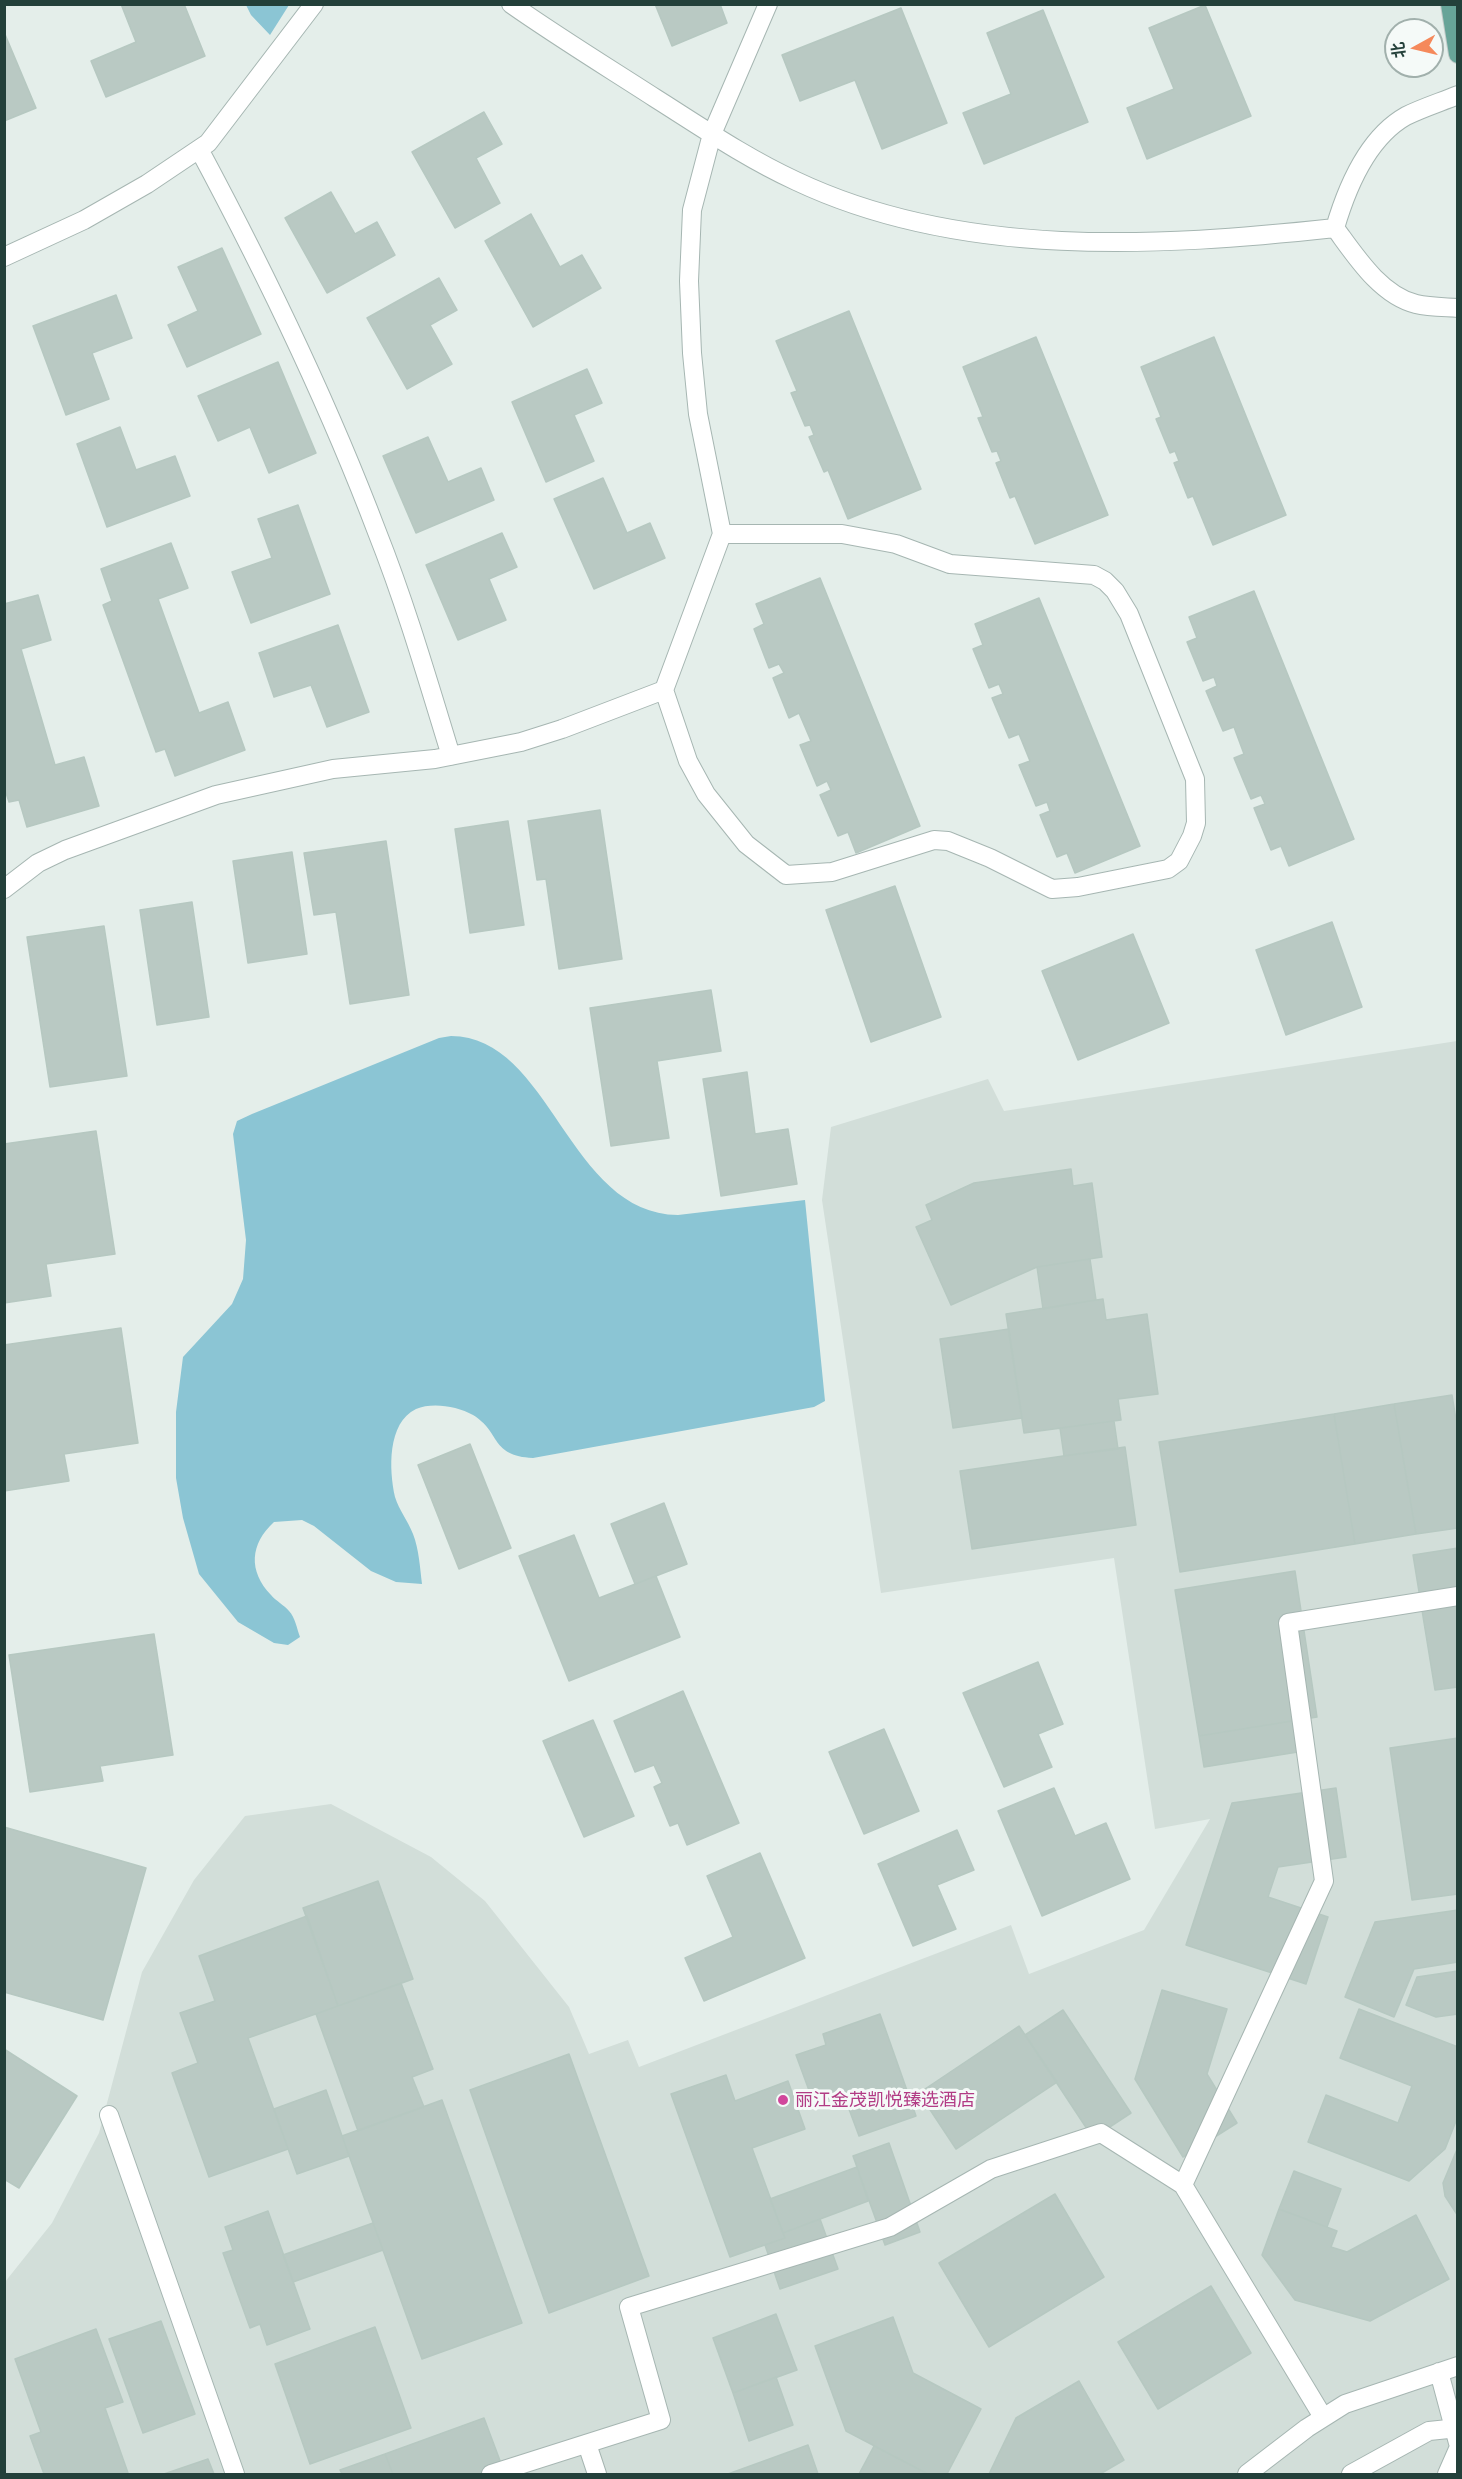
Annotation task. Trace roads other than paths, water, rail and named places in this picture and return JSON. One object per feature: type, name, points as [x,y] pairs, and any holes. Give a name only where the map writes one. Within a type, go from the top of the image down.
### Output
[{"type":"main road","points":[[1450,4],[1458,54]]},
{"type":"street","points":[[4,256],[84,220],[147,184],[208,143],[314,4]]},
{"type":"street","points":[[511,4],[712,134],[787,177],[840,198],[905,219],[961,231],[1008,237],[1152,242],[1244,238],[1335,228]]},
{"type":"street","points":[[722,534],[842,534],[896,544],[950,564],[1094,575],[1105,580],[1129,614],[1195,779],[1196,824],[1179,861],[1168,869],[1078,887],[1052,888],[990,858],[948,841],[934,840],[832,872],[786,875],[746,844],[706,794],[688,761],[664,690],[722,534],[698,414],[692,353],[689,281],[692,210],[712,134],[768,4]]},
{"type":"street","points":[[1335,228],[1353,180],[1366,157],[1383,135],[1405,117],[1458,95]]},
{"type":"street","points":[[199,149],[288,321],[334,424],[378,533],[417,644],[451,756]]},
{"type":"street","points":[[1335,228],[1370,273],[1398,295],[1414,304],[1458,308]]},
{"type":"street","points":[[4,889],[38,863],[65,850],[216,795],[333,769],[451,756],[521,742],[664,690]]},
{"type":"street","points":[[1184,2185],[1324,1881],[1288,1623],[1458,1596]]},
{"type":"street","points":[[109,2115],[235,2475]]},
{"type":"street","points":[[491,2475],[661,2421],[629,2307],[890,2227],[991,2169],[1101,2133],[1184,2185],[1323,2417]]},
{"type":"street","points":[[1247,2475],[1323,2417],[1345,2404],[1458,2366]]},
{"type":"street","points":[[1351,2475],[1429,2431],[1456,2433],[1439,2372]]},
{"type":"street","points":[[587,2444],[597,2475]]},
{"type":"street","points":[[1448,2475],[1458,2449]]},
{"type":"water","points":[[246,5],[289,5],[270,35],[251,15]]},
{"type":"water","points":[[451,1036],[485,1044],[513,1064],[538,1092],[584,1158],[610,1187],[641,1207],[678,1215],[805,1200],[825,1401],[814,1407],[533,1458],[509,1453],[497,1442],[482,1422],[467,1412],[437,1405],[416,1409],[400,1425],[392,1448],[391,1461],[395,1497],[415,1540],[422,1584],[396,1582],[371,1571],[314,1526],[302,1520],[274,1522],[266,1530],[256,1548],[258,1577],[273,1597],[291,1614],[300,1637],[288,1645],[274,1643],[238,1622],[199,1574],[183,1518],[176,1478],[176,1412],[183,1357],[232,1304],[243,1279],[246,1240],[233,1134],[237,1121],[252,1114],[439,1038]]},
{"type":"place","name":"丽江金茂凯悦臻选酒店","points":[[783,2100]]}]
